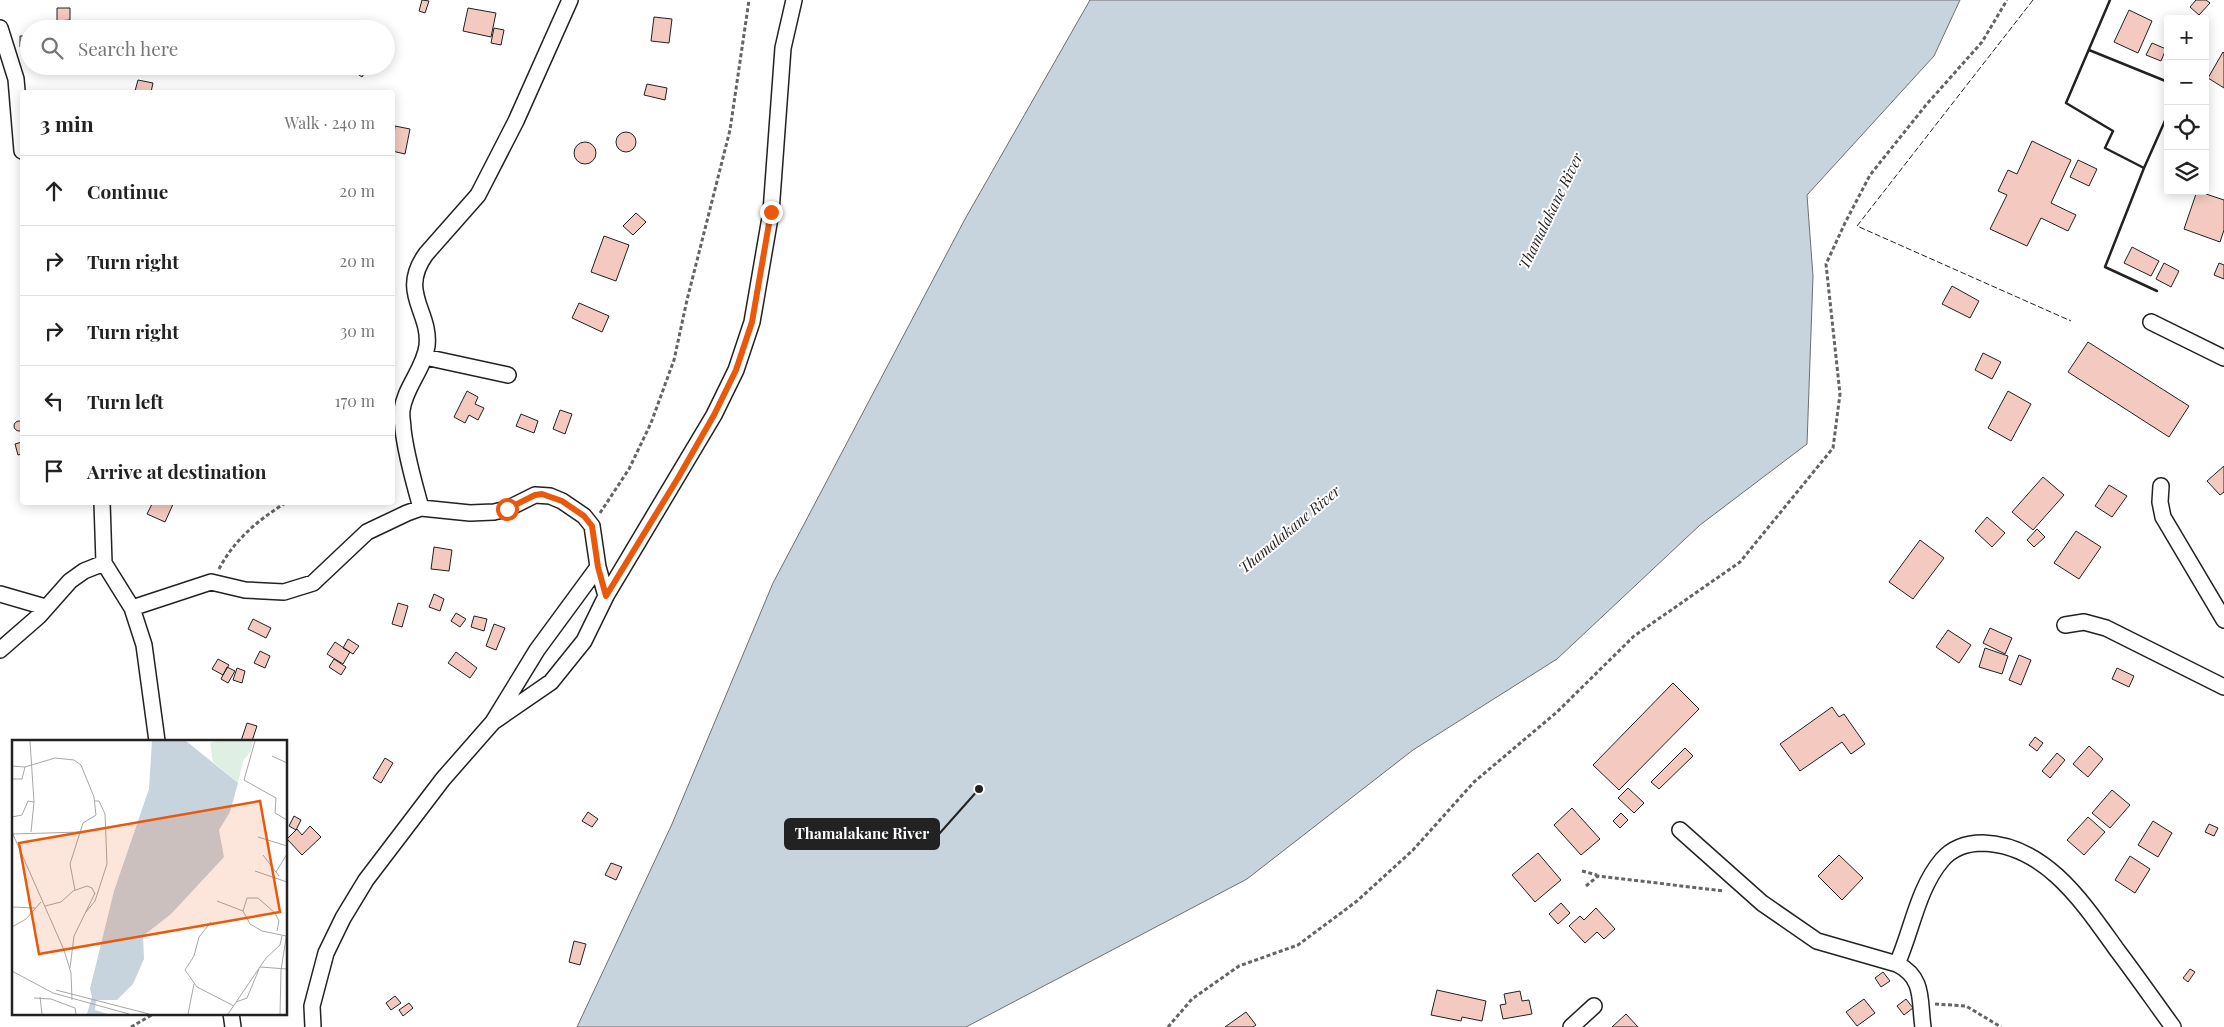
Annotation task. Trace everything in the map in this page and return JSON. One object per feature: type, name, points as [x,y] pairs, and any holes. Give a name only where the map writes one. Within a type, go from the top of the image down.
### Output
[{"type":"street","points":[[421,508],[406,451],[402,411],[410,383],[425,357],[427,344],[414,287],[420,263],[478,195],[520,113],[570,0]]},
{"type":"street","points":[[494,722],[551,682],[584,642],[606,596],[714,415],[736,370],[749,330],[771,212],[783,48],[794,0]]},
{"type":"street","points":[[0,28],[16,79],[20,127]]},
{"type":"street","points":[[2151,322],[2224,358]]},
{"type":"street","points":[[425,357],[508,374]]},
{"type":"street","points":[[2161,486],[2160,502],[2163,517],[2224,620]]},
{"type":"street","points":[[132,608],[211,582],[244,590],[284,592],[312,583],[367,532],[421,508],[494,512],[507,509],[535,495],[542,494],[562,501],[584,516],[592,526],[598,567],[606,596]]},
{"type":"street","points":[[102,505],[104,563],[132,608],[144,645],[157,740]]},
{"type":"street","points":[[0,650],[46,608],[70,581],[84,571],[104,563]]},
{"type":"street","points":[[313,1027],[312,1006],[326,953],[366,880],[443,779],[494,722],[537,650],[598,567]]},
{"type":"street","points":[[0,594],[46,608]]},
{"type":"street","points":[[2065,625],[2084,622],[2106,628],[2224,687]]},
{"type":"street","points":[[1680,830],[1752,894],[1817,941],[1897,964],[1907,969],[1914,977],[1922,1003],[1923,1027]]},
{"type":"street","points":[[1897,964],[1926,886],[1942,860],[1954,848],[1972,843],[1991,843],[2024,853],[2048,868],[2078,896],[2173,1027]]},
{"type":"street","points":[[1571,1027],[1594,1006]]},
{"type":"street","points":[[230,1014],[233,1027]]},
{"type":"path","points":[[592,526],[629,469],[651,423],[674,360],[686,300],[730,130],[749,0]]},
{"type":"path","points":[[1168,1027],[1192,999],[1239,966],[1298,945],[1357,901],[1413,850],[1474,782],[1557,712],[1634,636],[1717,579],[1747,555],[1833,448],[1840,394],[1826,264],[1870,175],[1926,105],[1982,42],[2007,0]]},
{"type":"path","points":[[211,582],[228,550],[266,515],[282,505]]},
{"type":"path","points":[[1582,871],[1598,876],[1752,894]]},
{"type":"path","points":[[1586,886],[1598,876]]},
{"type":"path","points":[[1922,1003],[1966,1006],[2001,1027]]},
{"type":"path","points":[[131,1027],[152,1014]]},
{"type":"water","points":[[1090,0],[1960,0],[1934,56],[1807,195],[1813,276],[1807,444],[1700,525],[1557,659],[1413,750],[1247,879],[966,1027],[577,1027],[672,824],[773,583],[965,219]]},
{"type":"building","points":[[422,0],[429,1],[425,13],[419,11]]},
{"type":"building","points":[[2196,0],[2206,0],[2210,3],[2199,15],[2190,7]]},
{"type":"building","points":[[57,8],[70,8],[70,20],[57,20]]},
{"type":"building","points":[[468,8],[496,13],[491,37],[463,31]]},
{"type":"building","points":[[2129,10],[2152,21],[2138,53],[2114,42]]},
{"type":"building","points":[[654,17],[672,19],[669,43],[651,41]]},
{"type":"building","points":[[494,28],[504,30],[501,45],[491,43]]},
{"type":"building","points":[[2152,43],[2164,48],[2161,61],[2146,55]]},
{"type":"building","points":[[2223,52],[2224,88],[2209,79]]},
{"type":"building","points":[[138,80],[153,83],[151,90],[135,90]]},
{"type":"building","points":[[647,84],[667,88],[665,100],[644,95]]},
{"type":"building","points":[[395,126],[410,129],[405,154],[395,152]]},
{"type":"building","points":[[622,132],[630,132],[636,138],[636,146],[630,152],[622,152],[616,146],[616,138]]},
{"type":"building","points":[[2032,141],[2071,160],[2051,203],[2076,215],[2068,231],[2041,218],[2027,246],[1990,229],[2007,195],[1998,191],[2008,170],[2017,174]]},
{"type":"building","points":[[585,142],[593,145],[596,153],[593,161],[585,164],[577,161],[574,153],[577,145]]},
{"type":"building","points":[[2078,160],[2097,169],[2089,186],[2070,177]]},
{"type":"building","points":[[2196,195],[2209,195],[2224,200],[2224,230],[2220,242],[2184,229]]},
{"type":"building","points":[[636,213],[646,222],[633,235],[623,226]]},
{"type":"building","points":[[604,236],[629,245],[616,281],[591,272]]},
{"type":"building","points":[[2132,247],[2159,261],[2151,276],[2124,263]]},
{"type":"building","points":[[2164,263],[2179,271],[2171,287],[2156,279]]},
{"type":"building","points":[[2219,263],[2224,265],[2224,279],[2214,275]]},
{"type":"building","points":[[1952,286],[1979,301],[1970,318],[1942,304]]},
{"type":"building","points":[[579,303],[609,316],[602,332],[572,318]]},
{"type":"building","points":[[2088,342],[2189,406],[2169,437],[2068,372]]},
{"type":"building","points":[[1983,353],[2001,362],[1992,379],[1975,370]]},
{"type":"building","points":[[467,391],[478,397],[475,404],[484,408],[478,420],[469,415],[465,423],[454,417]]},
{"type":"building","points":[[2008,391],[2031,404],[2011,441],[1988,428]]},
{"type":"building","points":[[560,410],[572,414],[565,434],[553,429]]},
{"type":"building","points":[[521,414],[538,421],[534,433],[516,426]]},
{"type":"building","points":[[19,421],[20,431],[17,431],[14,428],[14,424]]},
{"type":"building","points":[[20,443],[20,454],[18,455],[15,444]]},
{"type":"building","points":[[2224,466],[2224,492],[2220,495],[2207,481]]},
{"type":"building","points":[[2043,477],[2064,495],[2033,530],[2012,512]]},
{"type":"building","points":[[2109,485],[2127,496],[2112,517],[2095,506]]},
{"type":"building","points":[[152,505],[173,505],[165,522],[147,514]]},
{"type":"building","points":[[1987,517],[2005,533],[1992,547],[1975,531]]},
{"type":"building","points":[[2037,529],[2045,537],[2034,547],[2027,540]]},
{"type":"building","points":[[2076,531],[2101,547],[2079,579],[2054,563]]},
{"type":"building","points":[[1920,540],[1944,558],[1913,599],[1889,582]]},
{"type":"building","points":[[434,547],[452,550],[449,571],[431,569]]},
{"type":"building","points":[[434,594],[444,599],[440,611],[429,607]]},
{"type":"building","points":[[398,603],[408,606],[402,627],[392,624]]},
{"type":"building","points":[[456,613],[466,619],[460,627],[451,621]]},
{"type":"building","points":[[474,616],[487,619],[484,631],[471,627]]},
{"type":"building","points":[[253,619],[271,628],[266,638],[248,629]]},
{"type":"building","points":[[494,624],[505,628],[496,650],[486,646]]},
{"type":"building","points":[[1990,628],[2012,638],[2005,654],[1983,643]]},
{"type":"building","points":[[1948,630],[1971,645],[1959,663],[1936,647]]},
{"type":"building","points":[[348,639],[359,646],[353,654],[343,648]]},
{"type":"building","points":[[335,642],[350,652],[343,664],[327,654]]},
{"type":"building","points":[[1985,648],[2008,656],[2002,674],[1979,667]]},
{"type":"building","points":[[260,651],[270,656],[265,668],[254,663]]},
{"type":"building","points":[[456,652],[477,668],[470,678],[448,663]]},
{"type":"building","points":[[2019,655],[2031,660],[2021,685],[2009,680]]},
{"type":"building","points":[[218,659],[229,665],[223,675],[212,669]]},
{"type":"building","points":[[334,659],[346,667],[341,675],[329,667]]},
{"type":"building","points":[[227,667],[235,671],[228,683],[221,679]]},
{"type":"building","points":[[237,668],[245,671],[242,683],[233,680]]},
{"type":"building","points":[[2117,668],[2134,676],[2129,687],[2112,679]]},
{"type":"building","points":[[1673,683],[1699,709],[1619,790],[1593,765]]},
{"type":"building","points":[[1832,707],[1839,717],[1844,714],[1865,744],[1851,754],[1842,742],[1800,771],[1780,744]]},
{"type":"building","points":[[247,723],[257,726],[252,740],[241,740]]},
{"type":"building","points":[[2035,737],[2043,743],[2037,751],[2029,745]]},
{"type":"building","points":[[2089,746],[2103,759],[2088,777],[2073,764]]},
{"type":"building","points":[[1685,748],[1693,756],[1659,789],[1651,782]]},
{"type":"building","points":[[2057,753],[2065,760],[2050,778],[2042,771]]},
{"type":"building","points":[[385,758],[393,763],[381,783],[373,778]]},
{"type":"building","points":[[1628,788],[1644,803],[1634,813],[1618,798]]},
{"type":"building","points":[[2112,790],[2130,805],[2110,828],[2092,813]]},
{"type":"building","points":[[1572,808],[1600,839],[1581,855],[1554,825]]},
{"type":"building","points":[[588,812],[598,819],[592,827],[582,821]]},
{"type":"building","points":[[1621,813],[1628,820],[1620,828],[1613,821]]},
{"type":"building","points":[[294,816],[301,820],[296,830],[289,826]]},
{"type":"building","points":[[2088,817],[2105,832],[2084,855],[2067,840]]},
{"type":"building","points":[[2153,821],[2172,833],[2158,857],[2138,845]]},
{"type":"building","points":[[2209,824],[2218,828],[2214,836],[2205,832]]},
{"type":"building","points":[[310,826],[321,837],[302,855],[288,838],[297,829],[302,835]]},
{"type":"building","points":[[1538,853],[1561,880],[1535,902],[1512,875]]},
{"type":"building","points":[[1839,855],[1863,878],[1842,900],[1818,876]]},
{"type":"building","points":[[2130,856],[2150,869],[2135,893],[2115,880]]},
{"type":"building","points":[[611,863],[622,867],[616,880],[605,875]]},
{"type":"building","points":[[1561,903],[1570,913],[1558,924],[1549,914]]},
{"type":"building","points":[[1596,908],[1615,929],[1604,939],[1597,932],[1585,943],[1569,926],[1580,916],[1584,920]]},
{"type":"building","points":[[574,941],[586,944],[580,965],[569,962]]},
{"type":"building","points":[[2190,969],[2195,972],[2188,982],[2183,978]]},
{"type":"building","points":[[1883,972],[1890,981],[1881,987],[1875,978]]},
{"type":"building","points":[[1437,990],[1486,1001],[1482,1021],[1462,1017],[1461,1021],[1431,1015]]},
{"type":"building","points":[[1520,991],[1522,1001],[1529,1000],[1532,1014],[1503,1019],[1500,1005],[1506,1004],[1504,994]]},
{"type":"building","points":[[395,996],[401,1003],[391,1010],[386,1003]]},
{"type":"building","points":[[1864,999],[1875,1013],[1857,1026],[1846,1012]]},
{"type":"building","points":[[1906,999],[1913,1008],[1904,1015],[1897,1006]]},
{"type":"building","points":[[409,1003],[413,1008],[403,1016],[399,1010]]},
{"type":"building","points":[[1246,1012],[1256,1025],[1253,1027],[1225,1027]]},
{"type":"building","points":[[1626,1014],[1638,1027],[1612,1027]]},
{"type":"fence","points":[[2033,0],[1857,226],[2071,321]]},
{"type":"wall","points":[[2110,0],[2066,103],[2113,131],[2105,148],[2144,168],[2105,267],[2157,291]]},
{"type":"wall","points":[[2089,50],[2164,80]]},
{"type":"wall","points":[[2144,168],[2164,123]]},
{"type":"place","name":"Thamalakane River","points":[[979,789]]},
{"type":"route","points":[[507,509],[527,498],[542,494],[562,501],[584,516],[592,526],[598,567],[606,596],[678,478],[714,415],[736,370],[752,322],[771,212]]}]
